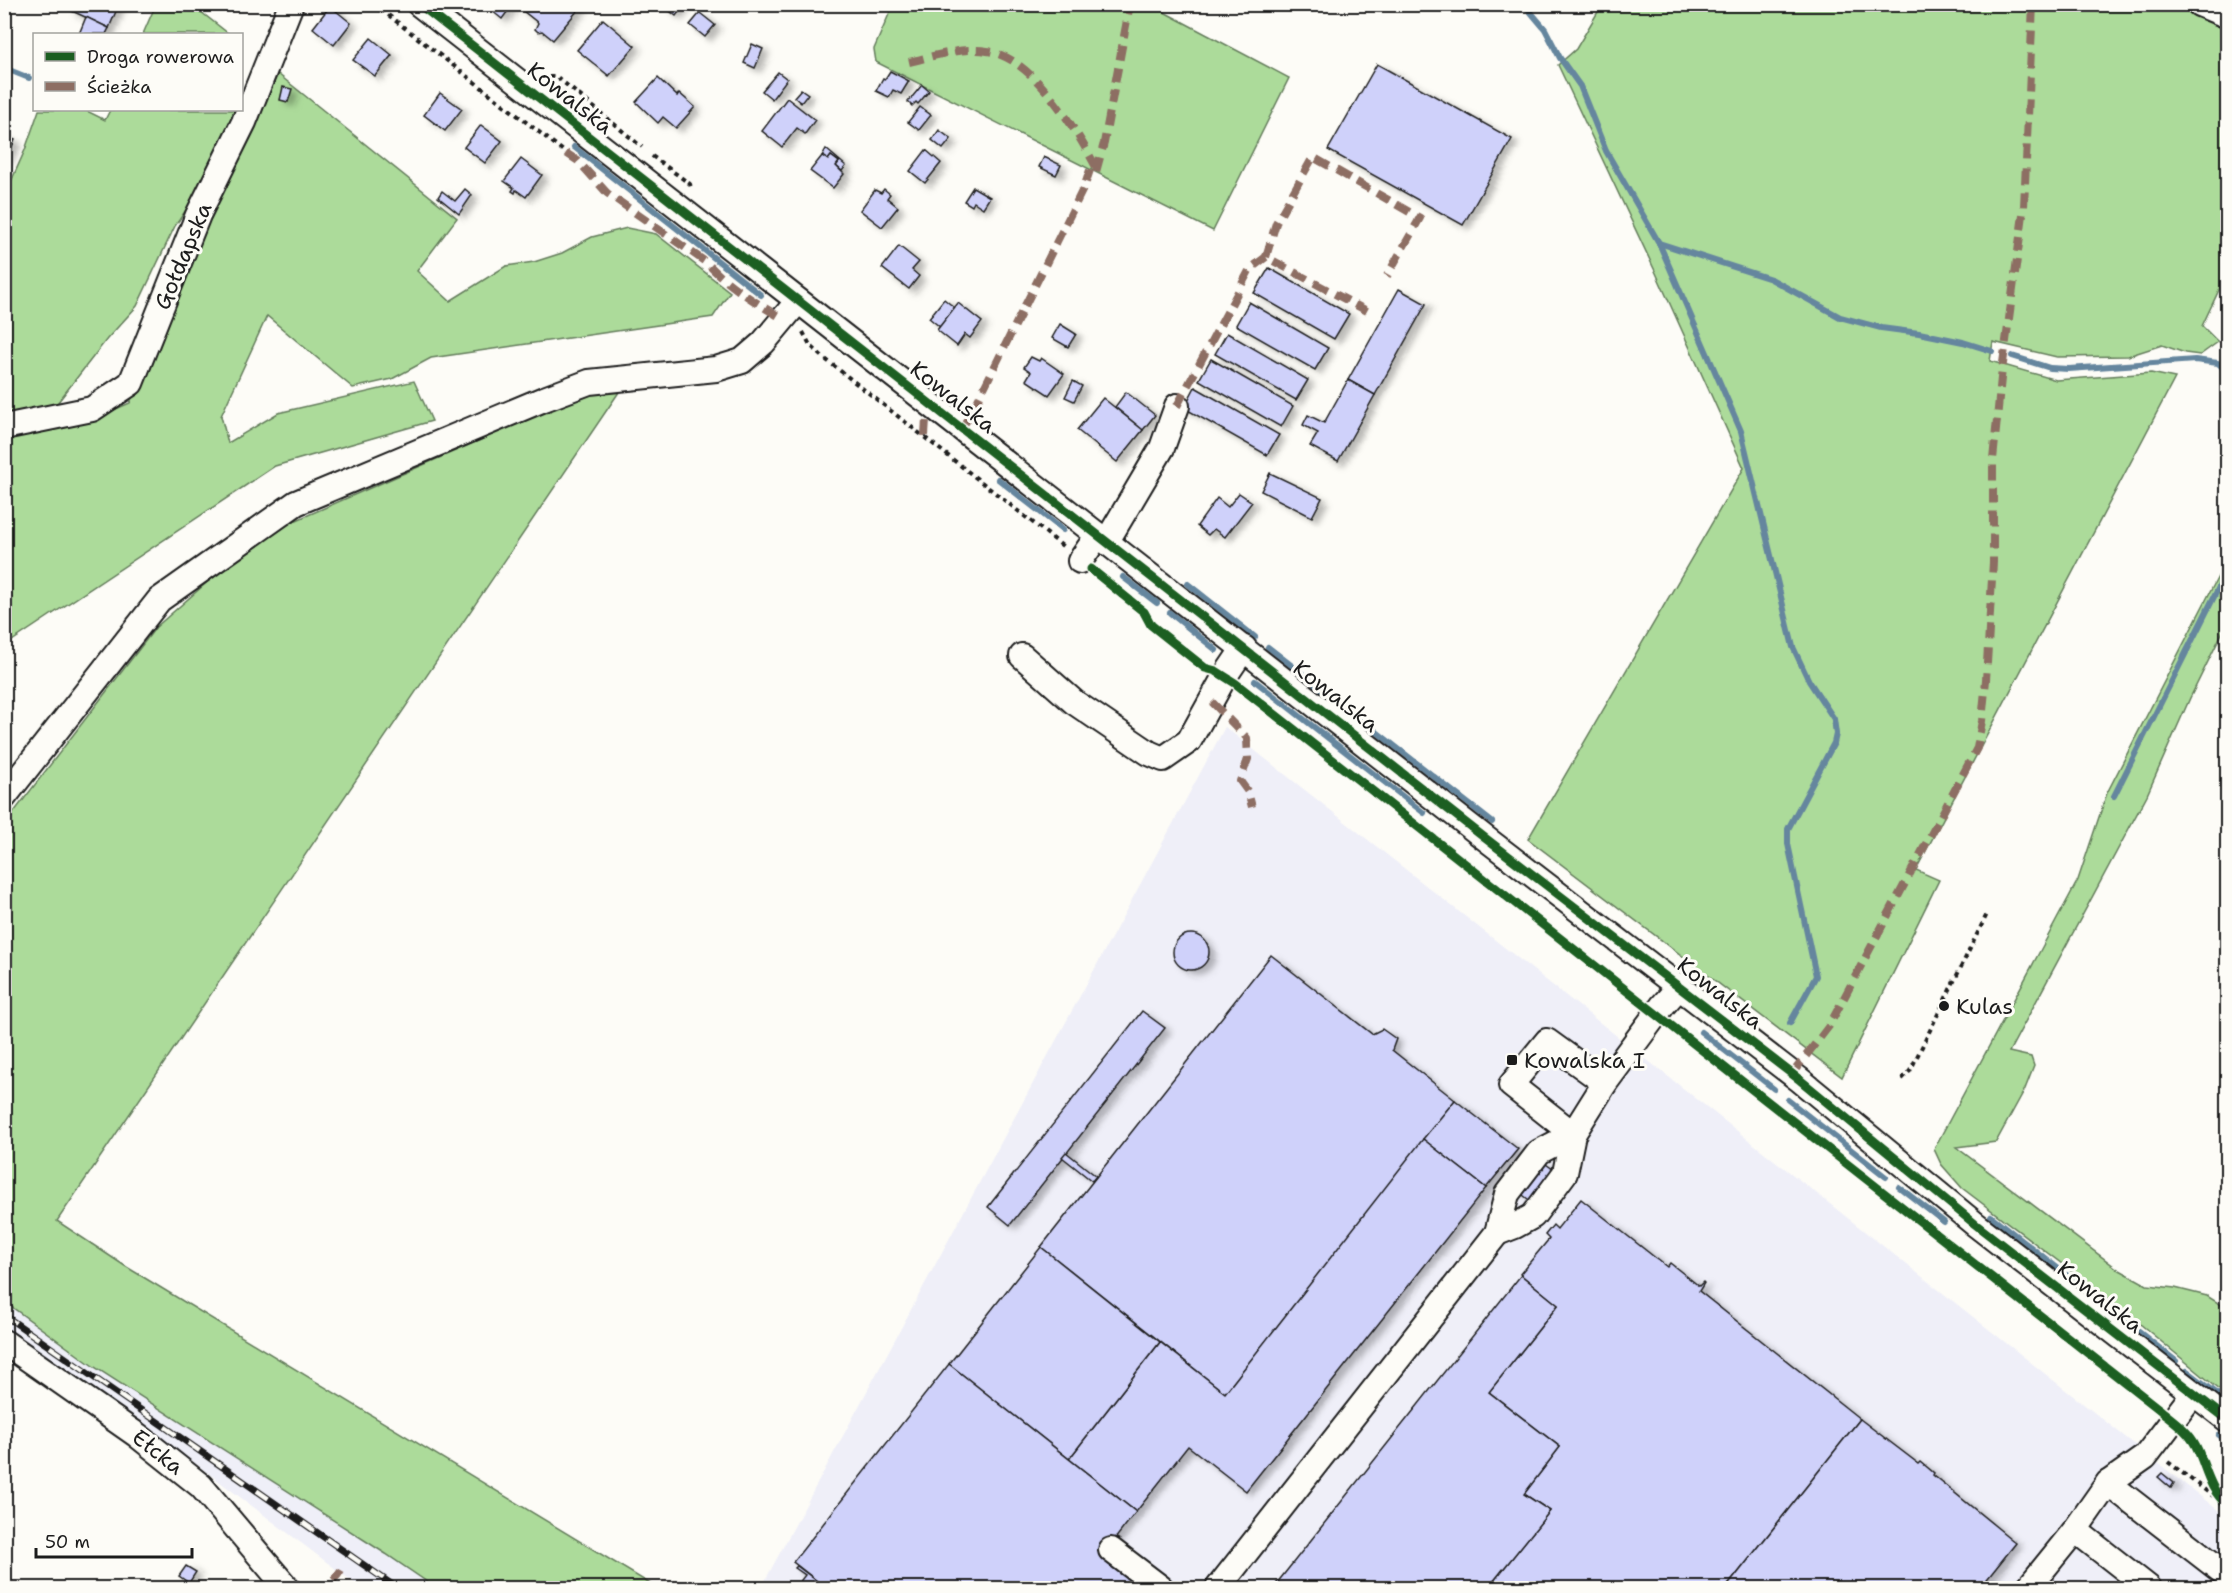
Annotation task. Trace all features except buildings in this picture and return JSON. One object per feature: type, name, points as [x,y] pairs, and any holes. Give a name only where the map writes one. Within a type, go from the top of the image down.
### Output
[{"type":"street","name":"Gołdapska","points":[[4,427],[92,409],[131,383],[198,215],[244,122],[291,4]]},
{"type":"street","name":"Kowalska","points":[[419,4],[791,310],[1102,538],[1485,838],[1800,1080],[1976,1224],[2228,1420]]},
{"type":"street","points":[[2199,4],[2228,16]]},
{"type":"street","points":[[4,797],[159,600],[296,503],[533,403],[590,382],[716,369],[742,361],[763,342],[791,310]]},
{"type":"street","points":[[1080,561],[1102,538],[1161,448],[1177,406]]},
{"type":"street","points":[[1022,656],[1074,702],[1149,753],[1163,759],[1189,741],[1225,676],[1244,648]]},
{"type":"street","points":[[1497,1233],[1533,1216],[1565,1173],[1573,1134],[1605,1083],[1663,1005],[1680,987]]},
{"type":"street","points":[[1573,1134],[1511,1085],[1547,1041],[1605,1083]]},
{"type":"street","points":[[1218,1588],[1497,1233],[1508,1194],[1539,1152],[1573,1134]]},
{"type":"street","name":"Ełcka","points":[[4,1342],[137,1435],[201,1486],[288,1588]]},
{"type":"street","points":[[2028,1588],[2075,1530],[2108,1484],[2145,1457],[2193,1394]]},
{"type":"street","points":[[2108,1484],[2228,1576]]},
{"type":"street","points":[[2075,1530],[2149,1588]]},
{"type":"street","points":[[1111,1550],[1161,1588]]},
{"type":"path","points":[[374,4],[566,153]]},
{"type":"path","points":[[791,310],[810,345],[824,358],[1080,561]]},
{"type":"path","points":[[1902,1079],[1910,1071],[1988,912]]},
{"type":"path","points":[[2151,1449],[2213,1496],[2219,1497]]},
{"type":"shaded area","points":[[1225,727],[2228,1518],[2227,1588],[761,1588]]},
{"type":"shaded area","points":[[5,1302],[94,1366],[436,1588],[361,1588],[200,1467],[5,1326]]},
{"type":"green space","points":[[156,4],[192,5],[228,33],[143,33]]},
{"type":"green space","points":[[2173,4],[2227,26],[2227,273],[2202,326],[2218,342],[2200,355],[2185,353],[2162,345],[2128,356],[2057,357],[1993,342],[1990,361],[2056,380],[2151,373],[2175,378],[1916,870],[1939,880],[1842,1077],[1528,839],[1744,468],[1656,273],[1558,65],[1576,49],[1602,5]]},
{"type":"green space","points":[[893,5],[1156,5],[1166,13],[1289,78],[1213,231],[876,62],[874,49]]},
{"type":"green space","points":[[278,74],[457,218],[417,271],[450,301],[506,266],[534,262],[562,253],[592,237],[627,228],[656,234],[730,292],[713,317],[431,358],[392,379],[353,388],[267,316],[221,416],[228,443],[278,413],[414,381],[432,421],[275,466],[9,643],[5,649],[5,434],[86,422],[130,403],[155,337]]},
{"type":"green space","points":[[39,111],[87,111],[105,120],[110,111],[235,111],[224,145],[207,179],[175,226],[137,306],[107,339],[51,411],[5,418],[5,195],[25,150]]},
{"type":"green space","points":[[636,367],[57,1221],[125,1266],[657,1588],[436,1588],[93,1366],[5,1302],[4,825],[156,627],[260,536],[478,441]]},
{"type":"green space","points":[[2227,559],[2227,623],[2190,698],[2147,795],[2009,1052],[2031,1057],[2034,1066],[2025,1089],[1996,1142],[1956,1147],[2118,1269],[2147,1285],[2175,1288],[2207,1296],[2223,1306],[2227,1313],[2227,1396],[2128,1314],[1962,1188],[1941,1164],[1934,1149],[2078,880],[2107,793]]},
{"type":"waterway","points":[[1524,4],[1545,29],[1560,58],[1580,86],[1606,151],[1659,243],[1741,431],[1793,647],[1809,681],[1834,719],[1836,734],[1834,743],[1788,829],[1788,844],[1816,976],[1790,1023]]},
{"type":"waterway","points":[[4,68],[29,78]]},
{"type":"waterway","points":[[574,147],[761,295]]},
{"type":"waterway","points":[[1659,243],[1771,279],[1840,317],[1881,328],[1963,342],[1992,351]]},
{"type":"waterway","points":[[2012,356],[2050,368],[2069,369],[2195,360],[2218,363],[2228,372]]},
{"type":"waterway","points":[[998,479],[1063,530]]},
{"type":"waterway","points":[[2114,796],[2228,569]]},
{"type":"waterway","points":[[1123,577],[1157,603]]},
{"type":"waterway","points":[[1188,584],[1255,637]]},
{"type":"waterway","points":[[1170,613],[1216,650]]},
{"type":"waterway","points":[[1268,647],[1492,822]]},
{"type":"waterway","points":[[1255,681],[1424,813]]},
{"type":"waterway","points":[[1701,1032],[1774,1089]]},
{"type":"waterway","points":[[1788,1100],[1886,1177]]},
{"type":"waterway","points":[[1899,1187],[1944,1222]]},
{"type":"waterway","points":[[1991,1216],[2176,1361]]},
{"type":"waterway","points":[[2187,1371],[2228,1402]]},
{"type":"waterway","points":[[2219,1435],[2228,1442]]},
{"type":"railway","points":[[4,1315],[397,1588]]},
{"type":"marked path","points":[[1096,172],[1104,143],[1130,4]]},
{"type":"marked path","points":[[1792,1074],[1829,1026],[1977,748],[1986,680],[1993,562],[1993,460],[2001,378],[2024,207],[2033,4]]},
{"type":"marked path","points":[[909,62],[967,50],[987,51],[1004,56],[1021,67],[1052,98],[1078,135],[1097,169]]},
{"type":"marked path","points":[[566,153],[578,161],[607,193],[707,263],[743,294],[783,319]]},
{"type":"marked path","points":[[1266,257],[1276,223],[1313,157],[1420,218],[1387,276]]},
{"type":"marked path","points":[[961,428],[970,416],[1085,185],[1090,170]]},
{"type":"marked path","points":[[1177,406],[1250,269],[1266,257],[1367,311]]},
{"type":"marked path","points":[[925,436],[926,418]]},
{"type":"marked path","points":[[1212,702],[1247,738],[1248,759],[1240,781],[1248,792],[1252,807]]},
{"type":"marked path","points":[[312,1588],[329,1583],[341,1570]]},
{"type":"cycle path","points":[[419,4],[1485,838],[1800,1080],[1975,1224],[2228,1420]]},
{"type":"cycle path","points":[[1091,569],[1144,612],[1151,625],[1205,668],[1216,671],[1235,683],[2174,1421],[2193,1440],[2216,1493],[2228,1505]]},
{"type":"place","name":"Kulas","points":[[1944,1006]]},
{"type":"place","name":"Kowalska I","points":[[1512,1060]]}]
